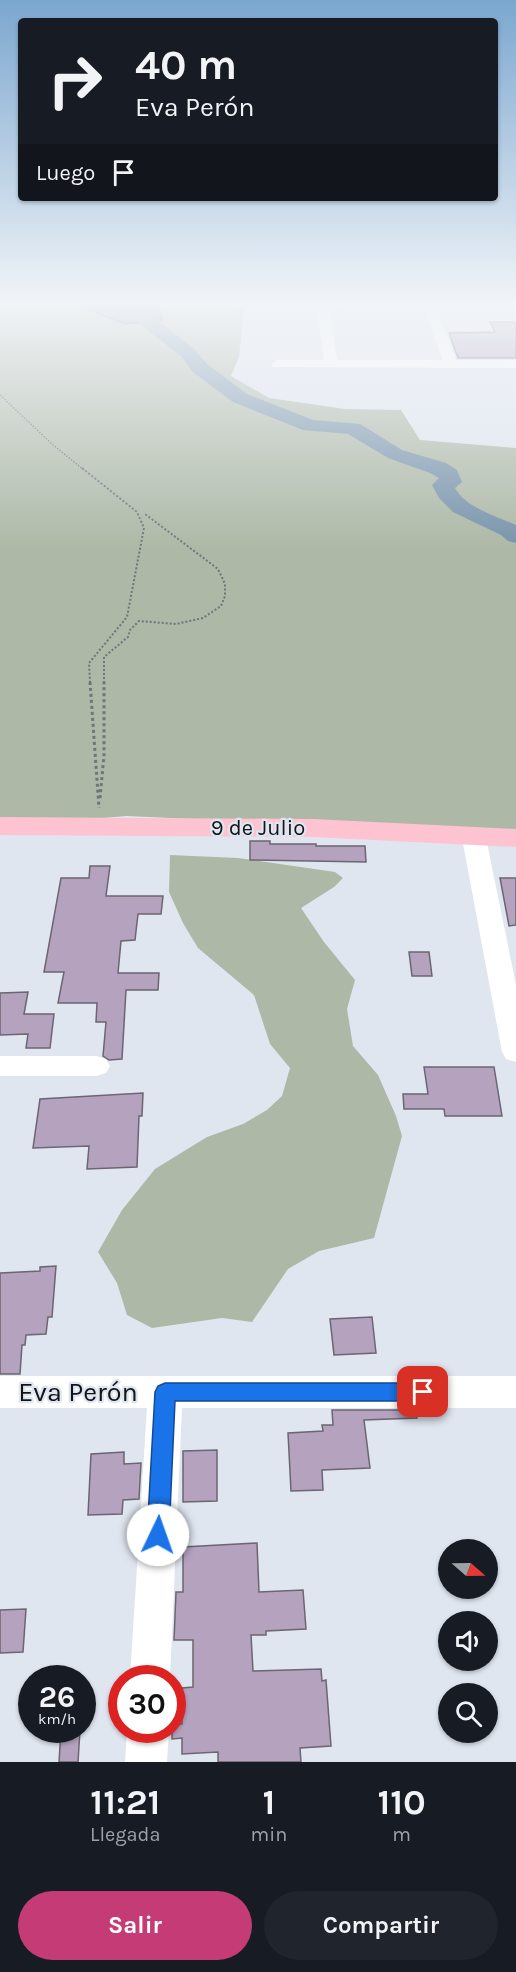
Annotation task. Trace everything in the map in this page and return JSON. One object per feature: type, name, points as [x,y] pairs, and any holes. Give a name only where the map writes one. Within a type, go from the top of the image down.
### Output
[{"type":"main road","name":"9 de Julio","points":[[0,826],[100,817],[474,838],[516,838]]},
{"type":"street","points":[[474,838],[516,1052]]},
{"type":"street","points":[[0,1066],[96,1065]]},
{"type":"street","name":"Eva Perón","points":[[0,1392],[516,1392]]},
{"type":"street","points":[[151,1665],[165,1392]]},
{"type":"street","points":[[146,1762],[147,1743]]},
{"type":"path","points":[[0,395],[53,445],[137,512],[144,528],[127,617],[89,663],[100,817]]},
{"type":"path","points":[[100,817],[105,755],[104,657],[128,637],[130,630],[139,621],[161,624],[201,618],[220,610],[227,591],[225,580],[218,569],[145,514]]},
{"type":"green space","points":[[0,385],[247,385],[269,398],[345,409],[401,410],[420,440],[516,448],[516,836],[466,831],[126,816],[0,827]]},
{"type":"green space","points":[[170,855],[238,858],[335,872],[343,878],[334,887],[301,908],[324,942],[355,980],[347,1009],[353,1046],[378,1075],[402,1136],[374,1238],[319,1251],[288,1269],[252,1322],[222,1318],[152,1328],[127,1315],[117,1283],[98,1252],[122,1210],[155,1169],[207,1137],[243,1124],[267,1110],[282,1096],[290,1068],[270,1044],[254,995],[198,948],[183,923],[169,892]]},
{"type":"building","points":[[250,841],[270,841],[270,844],[316,844],[316,846],[365,846],[366,862],[250,860]]},
{"type":"building","points":[[90,866],[110,866],[106,896],[163,896],[161,914],[138,914],[135,940],[121,941],[118,973],[159,973],[158,990],[126,990],[122,1059],[109,1060],[103,1056],[106,1022],[96,1022],[97,1003],[58,1003],[64,972],[44,972],[61,878],[89,878]]},
{"type":"building","points":[[500,878],[516,878],[516,925],[509,926]]},
{"type":"building","points":[[409,952],[429,952],[432,976],[412,976]]},
{"type":"building","points":[[28,992],[24,1014],[54,1014],[50,1048],[26,1048],[28,1034],[0,1035],[0,993]]},
{"type":"building","points":[[424,1067],[494,1067],[502,1116],[445,1116],[444,1109],[404,1109],[403,1094],[428,1094]]},
{"type":"building","points":[[143,1093],[142,1116],[139,1116],[137,1167],[87,1169],[89,1146],[33,1148],[40,1099]]},
{"type":"building","points":[[56,1266],[52,1317],[48,1317],[46,1334],[26,1335],[25,1345],[22,1345],[20,1374],[0,1374],[0,1273],[40,1271],[40,1267]]},
{"type":"building","points":[[372,1317],[376,1353],[334,1355],[330,1319]]},
{"type":"building","points":[[332,1410],[416,1410],[417,1418],[364,1420],[370,1468],[322,1470],[323,1490],[291,1491],[288,1433],[323,1431],[322,1425],[333,1425]]},
{"type":"building","points":[[217,1450],[217,1501],[183,1502],[183,1451]]},
{"type":"building","points":[[124,1452],[124,1464],[141,1463],[139,1499],[123,1500],[122,1514],[88,1515],[91,1454]]},
{"type":"building","points":[[257,1543],[259,1592],[303,1590],[306,1629],[266,1631],[266,1635],[251,1635],[253,1671],[321,1669],[322,1681],[326,1680],[331,1746],[300,1748],[301,1762],[218,1762],[218,1752],[182,1754],[182,1743],[186,1743],[186,1688],[193,1687],[193,1640],[174,1640],[176,1592],[183,1592],[183,1547]]},
{"type":"building","points":[[26,1609],[23,1652],[0,1653],[0,1610]]},
{"type":"building","points":[[60,1743],[79,1743],[78,1762],[59,1762]]},
{"type":"waterway","points":[[223,385],[240,398],[310,426],[353,428],[395,454],[438,468],[449,475],[451,482],[443,485],[453,501],[470,513],[509,530],[516,536]]},
{"type":"route","points":[[158,1535],[165,1392],[423,1392]]}]
